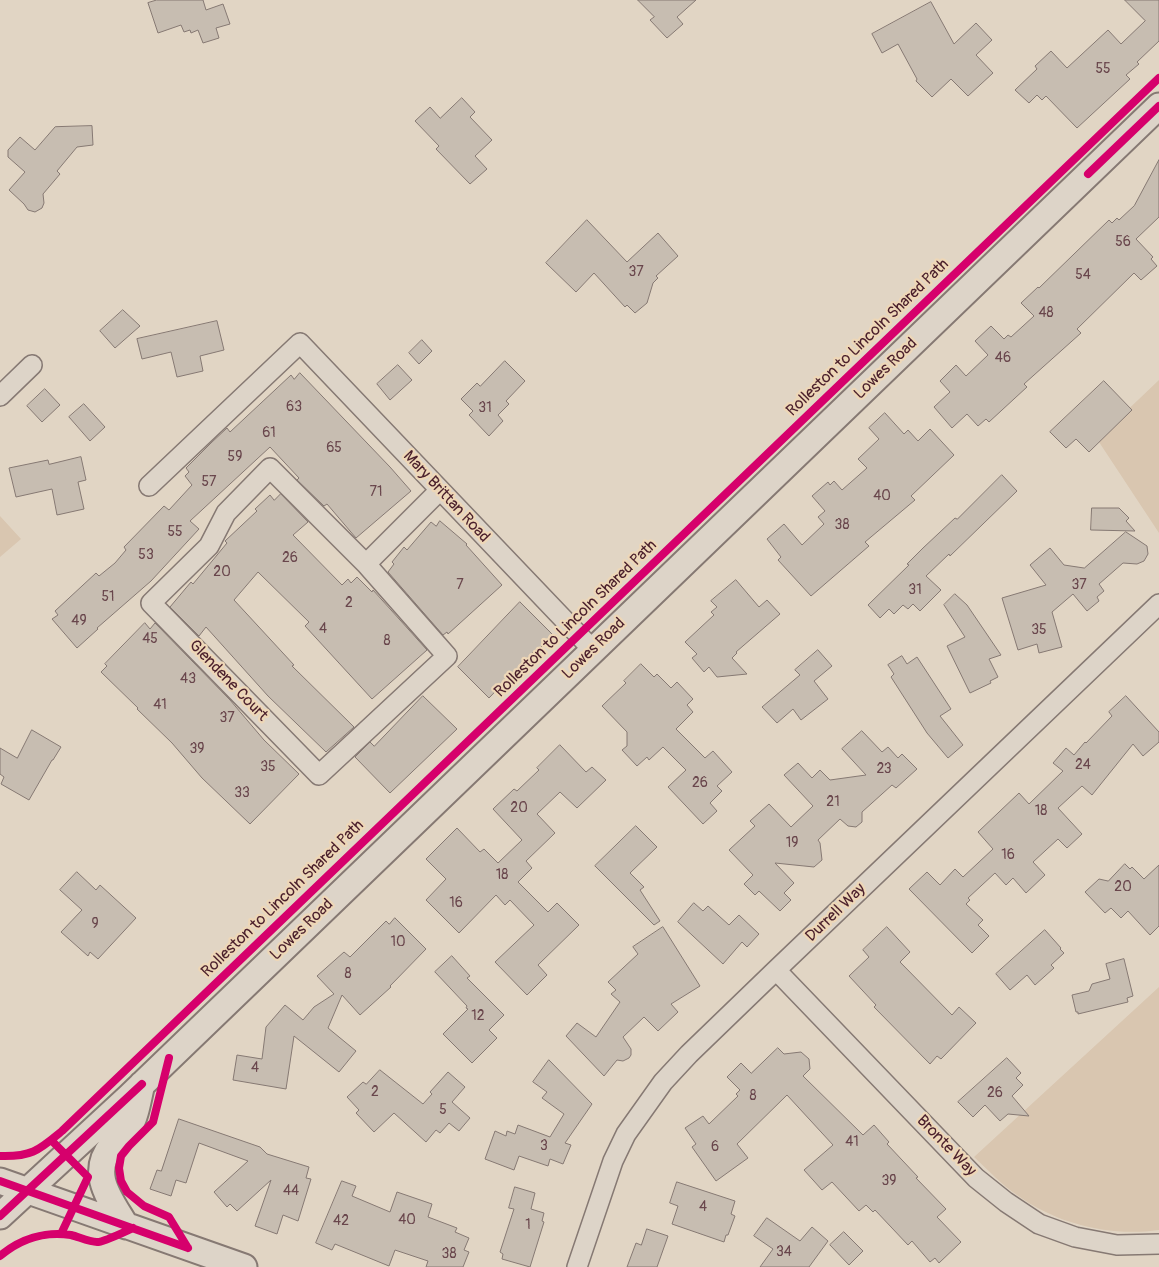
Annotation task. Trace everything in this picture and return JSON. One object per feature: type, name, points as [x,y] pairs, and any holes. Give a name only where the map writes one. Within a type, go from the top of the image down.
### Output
[{"type":"main road","name":"Lowes Road","points":[[0,1216],[142,1084],[1159,106]]},
{"type":"main road","points":[[126,1226],[103,1187],[103,1159],[111,1146],[132,1124],[142,1084]]},
{"type":"main road","points":[[0,1181],[244,1267]]},
{"type":"street","name":"Mary Brittan Road","points":[[148,486],[300,343],[593,650]]},
{"type":"street","points":[[0,396],[32,365]]},
{"type":"street","name":"Glendene Court","points":[[270,468],[366,564],[447,656],[319,775],[151,602],[209,546],[226,512],[270,468]]},
{"type":"street","points":[[366,564],[440,490]]},
{"type":"street","name":"Durrell Way","points":[[577,1267],[613,1161],[626,1134],[670,1075],[776,970],[1159,604]]},
{"type":"street","name":"Bronte Way","points":[[776,970],[976,1178],[1006,1202],[1039,1224],[1075,1237],[1117,1245],[1159,1244]]},
{"type":"shaded area","points":[[1159,380],[1159,533],[1097,439]]},
{"type":"shaded area","points":[[0,516],[21,539],[0,557]]},
{"type":"shaded area","points":[[1159,987],[1159,1230],[1122,1232],[1103,1230],[1067,1221],[1049,1214],[1006,1187],[974,1157]]},
{"type":"building","points":[[157,0],[203,0],[206,10],[223,4],[230,24],[216,28],[219,38],[203,43],[198,30],[191,33],[190,30],[184,32],[181,25],[158,33],[148,3]]},
{"type":"building","points":[[638,0],[696,0],[677,17],[683,24],[667,38],[650,20],[654,17]]},
{"type":"building","points":[[1125,0],[1159,0],[1159,41],[1137,62],[1139,64],[1126,75],[1130,79],[1077,128],[1046,96],[1042,100],[1037,95],[1029,103],[1015,90],[1037,69],[1035,66],[1051,51],[1067,68],[1108,30],[1121,44],[1145,21]]},
{"type":"building","points":[[931,2],[954,44],[976,23],[992,40],[976,55],[993,73],[968,96],[951,79],[932,97],[916,81],[917,79],[898,44],[882,53],[872,34]]},
{"type":"building","points":[[462,98],[475,112],[470,117],[492,140],[475,156],[487,169],[470,184],[436,149],[439,146],[415,121],[430,107],[440,118]]},
{"type":"building","points":[[92,126],[93,145],[77,147],[57,171],[60,174],[43,194],[44,203],[42,208],[35,212],[28,210],[9,190],[25,172],[8,157],[8,150],[20,137],[35,150],[55,127]]},
{"type":"building","points":[[1159,160],[1159,217],[1136,239],[1153,257],[1151,259],[1157,266],[1141,280],[1134,273],[1077,329],[1081,333],[1024,384],[1027,387],[989,422],[986,419],[978,426],[967,414],[952,428],[934,407],[950,392],[940,381],[956,365],[966,376],[988,355],[975,341],[991,326],[1004,339],[1008,335],[1011,337],[1034,316],[1021,303],[1109,220],[1112,223],[1117,218],[1119,220],[1134,206]]},
{"type":"building","points":[[587,220],[627,262],[658,233],[678,256],[656,276],[658,278],[653,283],[647,303],[635,313],[627,305],[625,307],[594,273],[576,292],[546,263]]},
{"type":"building","points":[[123,310],[140,326],[115,348],[100,331]]},
{"type":"building","points":[[217,321],[224,350],[200,356],[203,371],[177,377],[171,352],[142,359],[137,339]]},
{"type":"building","points":[[422,340],[432,351],[419,364],[409,353]]},
{"type":"building","points":[[505,361],[525,381],[506,401],[509,404],[498,415],[503,421],[489,436],[469,415],[473,411],[461,399],[477,383],[480,386]]},
{"type":"building","points":[[398,365],[412,380],[390,400],[377,384]]},
{"type":"building","points":[[300,373],[411,491],[356,538],[327,504],[324,506],[297,480],[299,478],[270,447],[190,521],[199,529],[151,581],[77,648],[52,619],[58,615],[55,611],[96,573],[99,576],[115,563],[126,550],[124,547],[164,506],[169,510],[192,485],[185,476],[189,472],[186,468],[211,443],[227,428],[230,432],[291,375],[294,379]]},
{"type":"building","points":[[1104,381],[1132,410],[1089,452],[1076,439],[1066,448],[1050,432]]},
{"type":"building","points":[[45,389],[60,405],[42,422],[27,406]]},
{"type":"building","points":[[84,404],[105,427],[90,441],[69,417]]},
{"type":"building","points":[[885,413],[904,434],[908,430],[918,441],[930,429],[954,455],[911,496],[915,500],[865,542],[869,546],[811,596],[778,560],[781,557],[767,539],[784,524],[802,545],[824,524],[818,517],[825,511],[812,496],[828,482],[830,485],[834,481],[842,490],[867,468],[858,459],[879,439],[869,428]]},
{"type":"building","points":[[81,457],[86,480],[78,482],[84,509],[57,515],[52,489],[16,497],[9,468],[48,460],[49,464]]},
{"type":"building","points":[[1002,475],[1017,491],[950,556],[949,554],[926,576],[941,590],[920,611],[913,604],[908,609],[903,605],[894,614],[889,609],[880,618],[868,605],[909,565],[907,564],[923,548],[955,518],[957,519]]},
{"type":"building","points":[[281,494],[308,522],[293,535],[342,585],[348,579],[351,583],[357,577],[372,592],[373,590],[427,650],[372,699],[305,626],[309,622],[258,572],[234,600],[294,665],[292,666],[354,727],[326,752],[268,696],[206,627],[199,636],[170,607],[191,582],[193,584],[227,543],[225,541],[257,511],[255,509],[270,495],[274,500]]},
{"type":"building","points":[[1092,508],[1119,508],[1129,518],[1126,521],[1135,531],[1091,530]]},
{"type":"building","points":[[440,521],[467,544],[502,585],[448,634],[447,632],[443,635],[388,572],[394,564],[392,562],[404,547],[407,550],[431,522],[436,526]]},
{"type":"building","points":[[1126,532],[1147,546],[1148,554],[1144,561],[1137,564],[1123,563],[1099,584],[1104,591],[1097,597],[1099,601],[1087,611],[1073,594],[1052,612],[1062,647],[1039,653],[1037,644],[1018,650],[1002,598],[1046,585],[1030,565],[1050,548],[1064,565],[1084,568]]},
{"type":"building","points":[[736,580],[759,607],[767,600],[780,614],[736,652],[732,658],[747,674],[717,677],[709,667],[704,672],[692,658],[697,654],[685,642],[714,615],[711,612],[717,607],[711,601]]},
{"type":"building","points":[[955,594],[967,605],[1001,655],[989,659],[998,677],[990,681],[991,683],[970,693],[947,646],[965,637],[944,605]]},
{"type":"building","points":[[520,602],[553,635],[537,651],[535,650],[489,698],[458,667]]},
{"type":"building","points":[[145,623],[150,629],[155,623],[230,700],[264,740],[299,774],[250,824],[202,778],[172,743],[101,672],[107,666],[105,664]]},
{"type":"building","points":[[818,650],[832,666],[814,681],[828,699],[801,720],[793,709],[777,723],[762,707],[800,675],[795,670]]},
{"type":"building","points":[[902,656],[907,664],[917,657],[951,709],[940,716],[963,745],[948,758],[927,733],[891,677],[894,674],[888,665]]},
{"type":"building","points":[[641,664],[654,677],[657,674],[671,688],[677,682],[693,699],[687,705],[693,712],[676,729],[705,758],[713,751],[732,772],[717,786],[722,791],[710,803],[717,811],[703,824],[668,787],[686,770],[663,747],[649,760],[647,757],[637,766],[622,750],[627,746],[627,732],[602,706],[626,683],[624,681]]},
{"type":"building","points":[[423,696],[457,729],[390,793],[355,757],[370,742],[374,746]]},
{"type":"building","points":[[1126,696],[1159,732],[1159,742],[1143,756],[1133,744],[1092,795],[1082,786],[1058,808],[1082,834],[1067,848],[1058,839],[1033,862],[1045,875],[1026,893],[1013,878],[1006,885],[995,873],[968,898],[970,900],[966,904],[983,920],[978,925],[989,936],[972,953],[909,889],[927,872],[940,885],[955,869],[963,877],[993,849],[978,832],[1019,793],[1029,804],[1063,771],[1053,763],[1066,748],[1074,755],[1112,716],[1109,712]]},
{"type":"building","points":[[32,730],[61,747],[29,800],[1,784],[4,777],[0,774],[0,748],[17,758]]},
{"type":"building","points":[[862,731],[882,752],[888,747],[898,758],[902,754],[917,769],[896,788],[892,785],[862,812],[862,822],[856,827],[848,826],[840,819],[818,840],[822,860],[814,867],[775,863],[794,883],[784,893],[791,900],[780,911],[759,891],[755,895],[744,884],[753,875],[729,850],[755,826],[750,821],[769,804],[791,827],[813,806],[784,775],[798,763],[812,778],[820,770],[830,780],[866,775],[842,749]]},
{"type":"building","points":[[560,745],[586,772],[592,767],[606,780],[577,808],[560,792],[537,814],[555,833],[526,861],[532,868],[518,882],[548,912],[557,903],[579,925],[538,965],[547,975],[527,995],[495,962],[534,925],[510,900],[505,905],[496,895],[459,933],[426,900],[446,879],[426,859],[457,828],[480,852],[484,849],[498,863],[522,840],[493,809],[514,789],[517,791],[539,770],[537,768]]},
{"type":"building","points":[[636,826],[657,847],[630,873],[644,887],[640,890],[660,921],[654,925],[595,866]]},
{"type":"building","points":[[1125,864],[1130,869],[1132,867],[1144,879],[1159,865],[1159,926],[1150,935],[1128,911],[1121,918],[1111,908],[1105,913],[1085,892],[1099,879],[1108,881]]},
{"type":"building","points":[[77,872],[96,890],[100,885],[136,918],[98,959],[90,952],[88,956],[61,932],[82,910],[60,890]]},
{"type":"building","points":[[694,903],[703,911],[708,906],[729,925],[739,915],[759,934],[747,947],[742,942],[723,964],[678,922]]},
{"type":"building","points":[[395,918],[426,949],[391,987],[360,1015],[342,995],[328,1028],[356,1051],[339,1072],[294,1036],[286,1089],[233,1080],[237,1055],[262,1059],[266,1027],[285,1005],[303,1020],[314,1007],[334,994],[317,976],[344,952],[350,957],[386,921],[389,924]]},
{"type":"building","points":[[663,927],[700,986],[671,1004],[678,1012],[658,1031],[644,1017],[623,1037],[631,1049],[629,1058],[623,1061],[617,1060],[604,1076],[566,1036],[577,1023],[596,1037],[620,1002],[611,994],[616,990],[608,982],[638,954],[633,947]]},
{"type":"building","points":[[887,927],[910,952],[900,962],[952,1015],[959,1007],[976,1023],[941,1059],[937,1056],[930,1064],[874,1007],[876,1005],[849,976],[869,957],[863,950]]},
{"type":"building","points":[[1045,930],[1064,953],[1051,965],[1054,968],[1035,985],[1027,975],[1010,990],[996,974]]},
{"type":"building","points":[[452,956],[470,976],[467,978],[504,1015],[489,1030],[497,1038],[472,1063],[443,1034],[468,1009],[435,972]]},
{"type":"building","points":[[1124,959],[1133,996],[1127,998],[1128,1002],[1078,1014],[1072,995],[1089,991],[1092,984],[1110,979],[1106,964]]},
{"type":"building","points":[[778,1048],[784,1054],[801,1052],[809,1059],[810,1069],[803,1076],[863,1135],[874,1125],[889,1142],[887,1144],[918,1177],[916,1178],[946,1209],[937,1217],[961,1242],[939,1263],[935,1258],[930,1262],[912,1241],[908,1245],[875,1210],[873,1212],[866,1205],[859,1211],[832,1182],[822,1190],[804,1170],[833,1145],[787,1095],[737,1144],[748,1158],[716,1181],[692,1147],[696,1144],[685,1128],[703,1116],[709,1124],[738,1096],[736,1094],[740,1090],[727,1077],[741,1063],[751,1073]]},
{"type":"building","points":[[1007,1058],[1021,1073],[1016,1078],[1023,1085],[1012,1096],[1029,1116],[1008,1114],[1000,1121],[985,1105],[973,1117],[958,1102]]},
{"type":"building","points":[[549,1060],[592,1104],[565,1143],[571,1145],[563,1164],[550,1159],[548,1166],[519,1156],[514,1170],[485,1159],[495,1131],[506,1136],[507,1131],[515,1134],[518,1125],[550,1137],[564,1114],[542,1098],[547,1092],[533,1082]]},
{"type":"building","points":[[380,1070],[423,1104],[432,1094],[430,1092],[448,1072],[465,1087],[452,1102],[470,1118],[459,1131],[449,1123],[440,1133],[436,1130],[426,1142],[394,1113],[374,1132],[356,1113],[359,1110],[347,1097],[363,1082],[366,1084]]},
{"type":"building","points":[[179,1119],[260,1147],[267,1154],[309,1167],[306,1178],[311,1179],[298,1221],[283,1215],[277,1234],[255,1226],[271,1180],[237,1211],[230,1204],[227,1207],[214,1192],[248,1161],[199,1143],[186,1183],[176,1180],[171,1196],[150,1189],[157,1170],[161,1171]]},
{"type":"building","points":[[342,1181],[356,1186],[352,1196],[390,1212],[397,1192],[432,1204],[428,1217],[457,1228],[455,1232],[469,1238],[464,1250],[469,1252],[463,1267],[426,1267],[428,1261],[395,1250],[389,1266],[335,1244],[332,1250],[316,1243]]},
{"type":"building","points":[[677,1182],[735,1201],[731,1214],[735,1216],[724,1242],[672,1224],[678,1206],[670,1203]]},
{"type":"building","points":[[515,1187],[535,1193],[531,1209],[544,1213],[542,1221],[544,1222],[530,1267],[502,1259],[503,1254],[500,1252],[514,1209],[509,1208]]},
{"type":"building","points":[[767,1218],[800,1241],[812,1227],[828,1241],[809,1267],[760,1267],[773,1249],[754,1236]]},
{"type":"building","points":[[647,1229],[668,1236],[657,1267],[627,1267],[636,1243],[641,1245]]},
{"type":"building","points":[[844,1232],[863,1251],[849,1265],[830,1245]]},
{"type":"cycle path","name":"Rolleston to Lincoln Shared Path","points":[[0,1156],[28,1154],[41,1148],[62,1131],[1159,78]]},
{"type":"cycle path","points":[[1088,174],[1159,106]]},
{"type":"cycle path","points":[[169,1058],[153,1122],[121,1156],[119,1168],[121,1181],[127,1192],[144,1206],[169,1217],[188,1248]]},
{"type":"cycle path","points":[[0,1216],[142,1084]]},
{"type":"cycle path","points":[[51,1140],[88,1177],[61,1234]]},
{"type":"cycle path","points":[[0,1181],[188,1248]]},
{"type":"cycle path","points":[[0,1256],[16,1245],[42,1235],[71,1235],[100,1242],[133,1228]]}]
